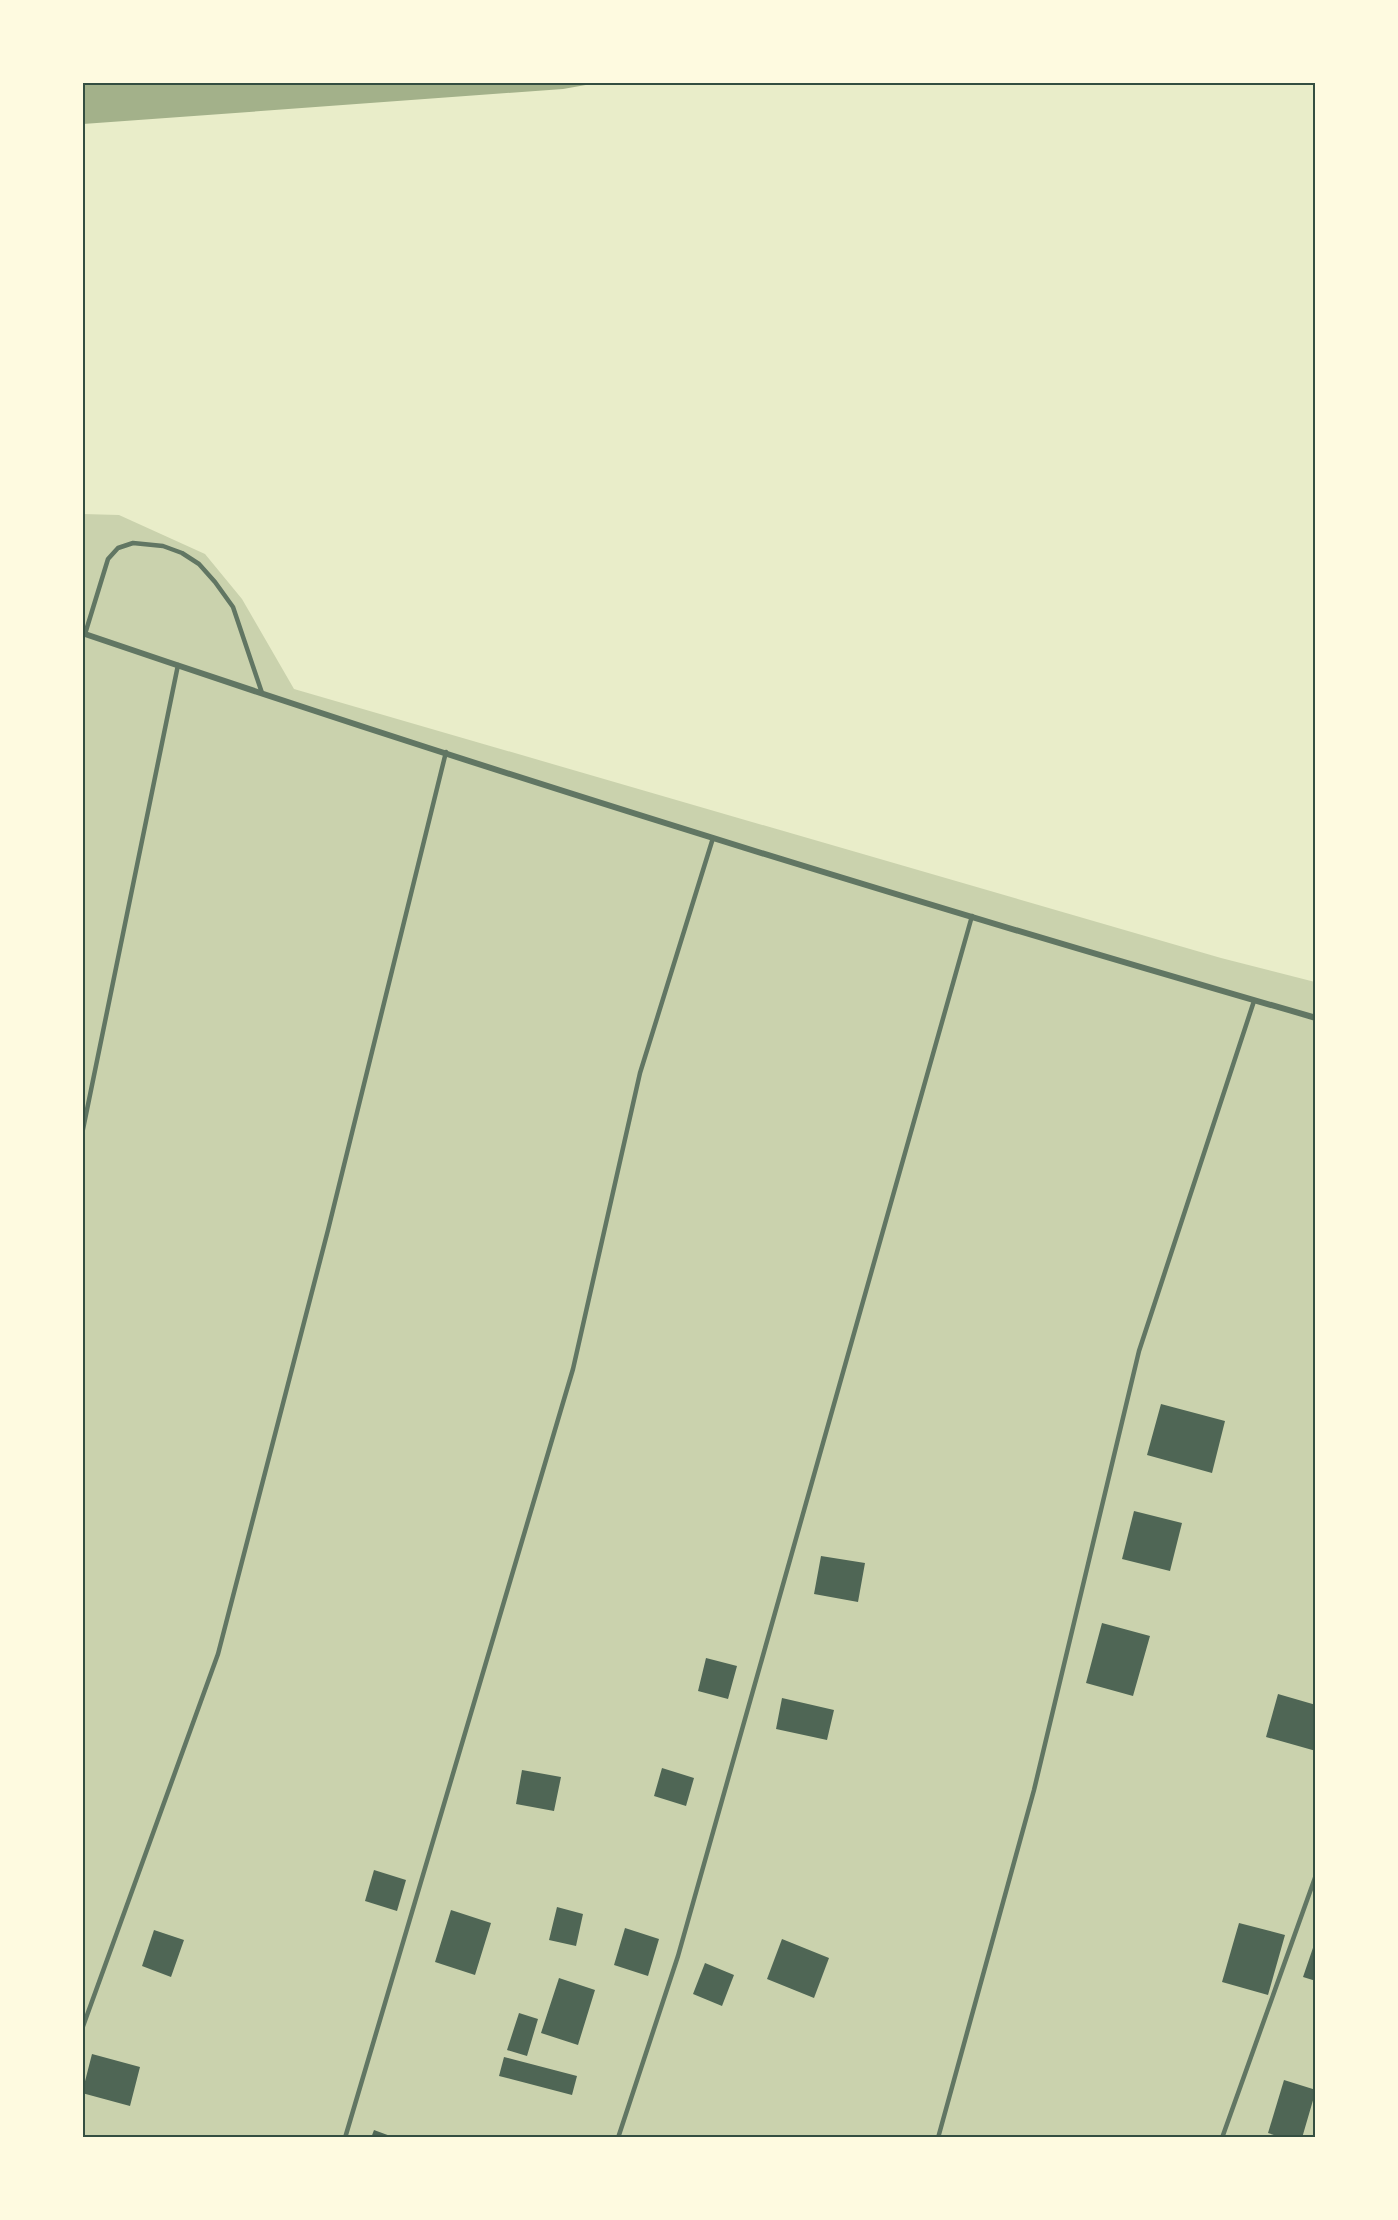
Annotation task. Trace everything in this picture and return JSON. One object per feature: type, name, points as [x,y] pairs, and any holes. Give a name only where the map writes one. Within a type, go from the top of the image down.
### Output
[{"type":"street","points":[[84,633],[178,666],[713,838],[1316,1018]]},
{"type":"lane","points":[[84,633],[108,559],[113,553],[118,548],[133,543],[163,546],[182,553],[199,564],[233,607],[262,693]]},
{"type":"lane","points":[[82,1134],[178,666]]},
{"type":"lane","points":[[82,2029],[218,1654],[325,1242],[446,752]]},
{"type":"lane","points":[[345,2138],[573,1369],[640,1073],[713,838]]},
{"type":"lane","points":[[618,2138],[678,1956],[972,916]]},
{"type":"lane","points":[[938,2138],[1034,1790],[1139,1351],[1254,1000]]},
{"type":"lane","points":[[1222,2138],[1316,1875]]},
{"type":"shaded area","points":[[83,82],[597,83],[563,89],[83,124]]},
{"type":"shaded area","points":[[83,514],[119,515],[205,554],[242,599],[294,689],[1221,958],[1315,982],[1315,2137],[83,2138]]},
{"type":"building","points":[[1161,1404],[1225,1421],[1212,1473],[1147,1455]]},
{"type":"building","points":[[1134,1511],[1182,1523],[1170,1571],[1122,1559]]},
{"type":"building","points":[[821,1556],[865,1563],[858,1602],[814,1594]]},
{"type":"building","points":[[1102,1623],[1150,1636],[1133,1696],[1086,1683]]},
{"type":"building","points":[[706,1658],[737,1666],[728,1699],[698,1691]]},
{"type":"building","points":[[1278,1694],[1316,1705],[1316,1751],[1266,1737]]},
{"type":"building","points":[[782,1698],[834,1710],[827,1740],[776,1729]]},
{"type":"building","points":[[662,1768],[694,1778],[686,1806],[654,1796]]},
{"type":"building","points":[[522,1770],[561,1777],[554,1811],[516,1804]]},
{"type":"building","points":[[374,1870],[406,1880],[397,1911],[365,1901]]},
{"type":"building","points":[[557,1907],[583,1914],[576,1946],[549,1940]]},
{"type":"building","points":[[451,1910],[491,1923],[475,1975],[435,1962]]},
{"type":"building","points":[[1239,1923],[1285,1935],[1268,1995],[1222,1982]]},
{"type":"building","points":[[625,1928],[659,1939],[648,1976],[614,1965]]},
{"type":"building","points":[[154,1930],[184,1940],[171,1977],[142,1966]]},
{"type":"building","points":[[782,1939],[829,1958],[814,1998],[767,1979]]},
{"type":"building","points":[[1316,1939],[1316,1981],[1303,1977]]},
{"type":"building","points":[[705,1963],[734,1975],[722,2006],[693,1994]]},
{"type":"building","points":[[559,1978],[595,1990],[578,2045],[541,2033]]},
{"type":"building","points":[[519,2013],[538,2019],[527,2056],[507,2050]]},
{"type":"building","points":[[92,2054],[140,2067],[130,2106],[82,2093]]},
{"type":"building","points":[[504,2057],[577,2076],[572,2095],[499,2076]]},
{"type":"building","points":[[1284,2080],[1316,2090],[1302,2138],[1283,2138],[1268,2133]]},
{"type":"building","points":[[374,2130],[393,2137],[393,2138],[371,2138]]}]
